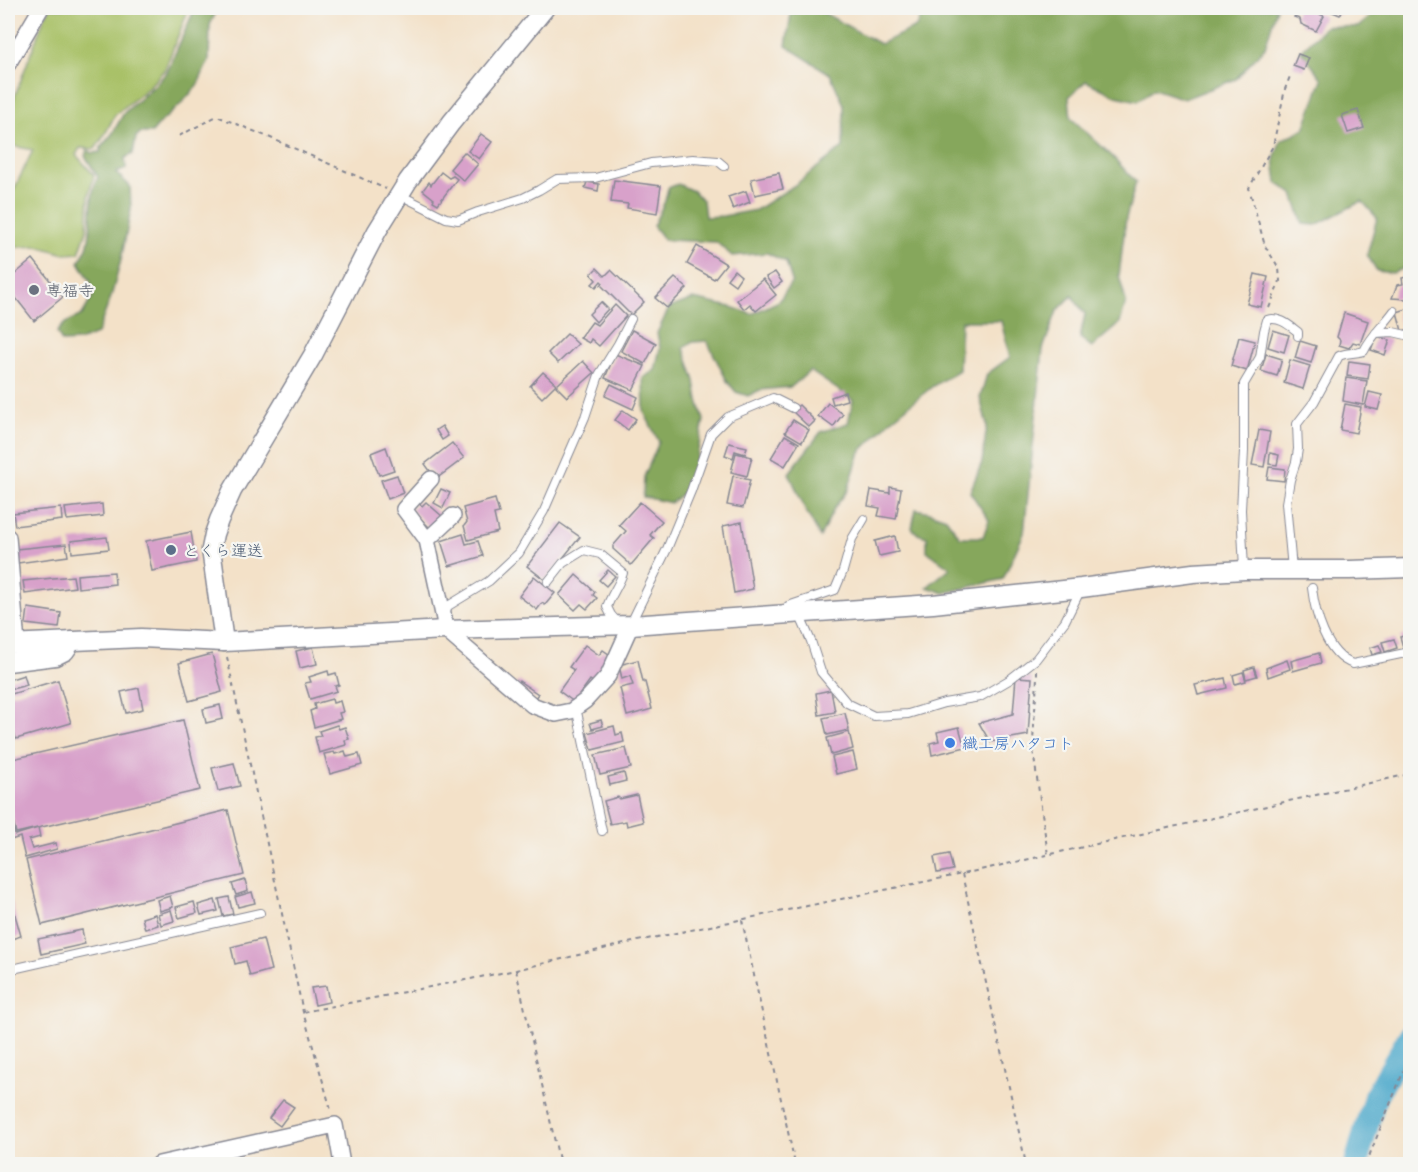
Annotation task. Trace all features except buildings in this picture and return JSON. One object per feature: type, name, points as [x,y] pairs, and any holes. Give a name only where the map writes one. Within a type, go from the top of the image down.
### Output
[{"type":"street","points":[[8,64],[41,8]]},
{"type":"street","points":[[224,642],[211,549],[219,520],[232,491],[313,355],[376,231],[451,123],[545,8]]},
{"type":"street","points":[[431,479],[404,509],[427,540],[444,625],[532,705],[556,714],[571,711],[585,701],[608,676],[625,625]]},
{"type":"street","points":[[427,540],[453,516]]},
{"type":"street","points":[[8,538],[12,644],[141,638],[224,642],[444,625],[625,625],[933,604],[1193,573],[1244,570],[1410,568]]},
{"type":"street","points":[[8,662],[55,656],[65,651],[72,641]]},
{"type":"street","points":[[159,1164],[335,1125],[342,1164]]},
{"type":"lane","points":[[400,195],[446,218],[458,220],[523,198],[557,179],[596,178],[651,163],[693,159],[718,161],[724,166]]},
{"type":"lane","points":[[1292,570],[1286,503],[1298,449],[1297,424],[1314,402],[1339,356],[1346,352],[1354,354],[1364,351],[1369,340],[1394,311]]},
{"type":"lane","points":[[1244,570],[1241,510],[1244,384],[1260,357],[1267,320],[1274,318],[1285,322],[1298,332],[1298,336]]},
{"type":"lane","points":[[444,625],[448,606],[489,581],[519,553],[544,511],[585,417],[599,375],[631,319]]},
{"type":"lane","points":[[1376,333],[1410,333]]},
{"type":"lane","points":[[548,582],[563,563],[584,550],[600,554],[622,573],[619,585],[610,597],[607,607],[611,615],[625,625],[667,549],[711,434],[728,417],[773,399],[793,408]]},
{"type":"lane","points":[[864,519],[852,539],[835,590],[788,606],[811,642],[821,672],[847,703],[874,716],[908,714],[980,697],[1009,680],[1037,658],[1065,621],[1081,588]]},
{"type":"lane","points":[[1312,588],[1321,626],[1331,648],[1345,662],[1353,664],[1410,652]]},
{"type":"lane","points":[[576,707],[602,831]]},
{"type":"lane","points":[[8,970],[260,913]]},
{"type":"path","points":[[1267,320],[1280,275],[1279,268],[1265,246],[1249,188],[1273,146],[1285,89],[1291,74]]},
{"type":"path","points":[[179,136],[217,117],[400,195]]},
{"type":"path","points":[[224,642],[303,1012],[335,1125]]},
{"type":"path","points":[[1037,658],[1033,750],[1048,855]]},
{"type":"path","points":[[303,1012],[516,970],[628,943],[963,874],[1410,774]]},
{"type":"path","points":[[963,874],[1026,1164]]},
{"type":"path","points":[[742,920],[795,1164]]},
{"type":"path","points":[[516,970],[560,1164]]},
{"type":"path","points":[[1366,1164],[1404,1070],[1410,1061]]},
{"type":"green space","points":[[51,8],[189,8],[165,69],[149,87],[115,115],[95,149],[80,148],[76,155],[94,175],[89,195],[87,230],[79,253],[65,254],[37,246],[8,248],[8,202],[33,150],[8,145],[8,114],[45,16]]},
{"type":"green space","points":[[195,8],[218,8],[210,25],[209,60],[197,86],[181,104],[152,133],[140,133],[136,137],[133,154],[125,158],[126,169],[116,173],[130,186],[131,210],[111,297],[97,334],[79,341],[62,342],[57,332],[65,323],[82,315],[93,296],[91,282],[79,262],[88,244],[93,192],[98,177],[85,156],[87,150],[93,153],[100,152],[124,113],[167,72]]},
{"type":"green space","points":[[815,8],[880,44],[916,27],[924,8],[1277,8],[1265,47],[1236,79],[1184,99],[1154,89],[1138,101],[1116,96],[1086,81],[1069,97],[1071,118],[1136,182],[1126,218],[1119,276],[1126,302],[1120,323],[1092,347],[1080,338],[1085,314],[1072,296],[1057,311],[1043,349],[1024,533],[1003,579],[944,593],[927,587],[950,568],[927,551],[927,537],[918,534],[912,528],[916,509],[946,518],[960,537],[983,537],[989,520],[970,492],[982,462],[987,425],[980,398],[987,374],[1010,357],[1001,321],[961,321],[959,370],[933,386],[891,420],[860,452],[848,490],[835,507],[820,537],[789,473],[821,432],[848,423],[853,400],[810,371],[791,387],[760,390],[748,396],[736,392],[727,381],[707,341],[693,342],[684,348],[704,420],[695,466],[686,490],[671,503],[643,497],[644,477],[659,442],[644,412],[643,378],[655,370],[660,348],[657,333],[669,308],[693,299],[752,314],[779,301],[792,281],[786,262],[767,253],[732,256],[716,242],[664,240],[653,226],[665,201],[668,188],[678,184],[693,191],[703,200],[705,217],[756,210],[795,185],[843,147],[844,105],[830,74],[786,46],[791,14]]},
{"type":"green space","points":[[1381,8],[1410,8],[1410,266],[1393,273],[1377,271],[1367,255],[1377,218],[1362,201],[1316,225],[1303,224],[1293,194],[1277,183],[1274,159],[1281,140],[1304,129],[1322,79],[1301,51],[1326,26],[1358,27]]},
{"type":"waterway","points":[[1356,1164],[1375,1097],[1410,1036]]},
{"type":"place","name":"専福寺","points":[[34,290]]},
{"type":"place","name":"とくら運送","points":[[171,550]]},
{"type":"place","name":"織工房ハタコト","points":[[950,743]]}]
